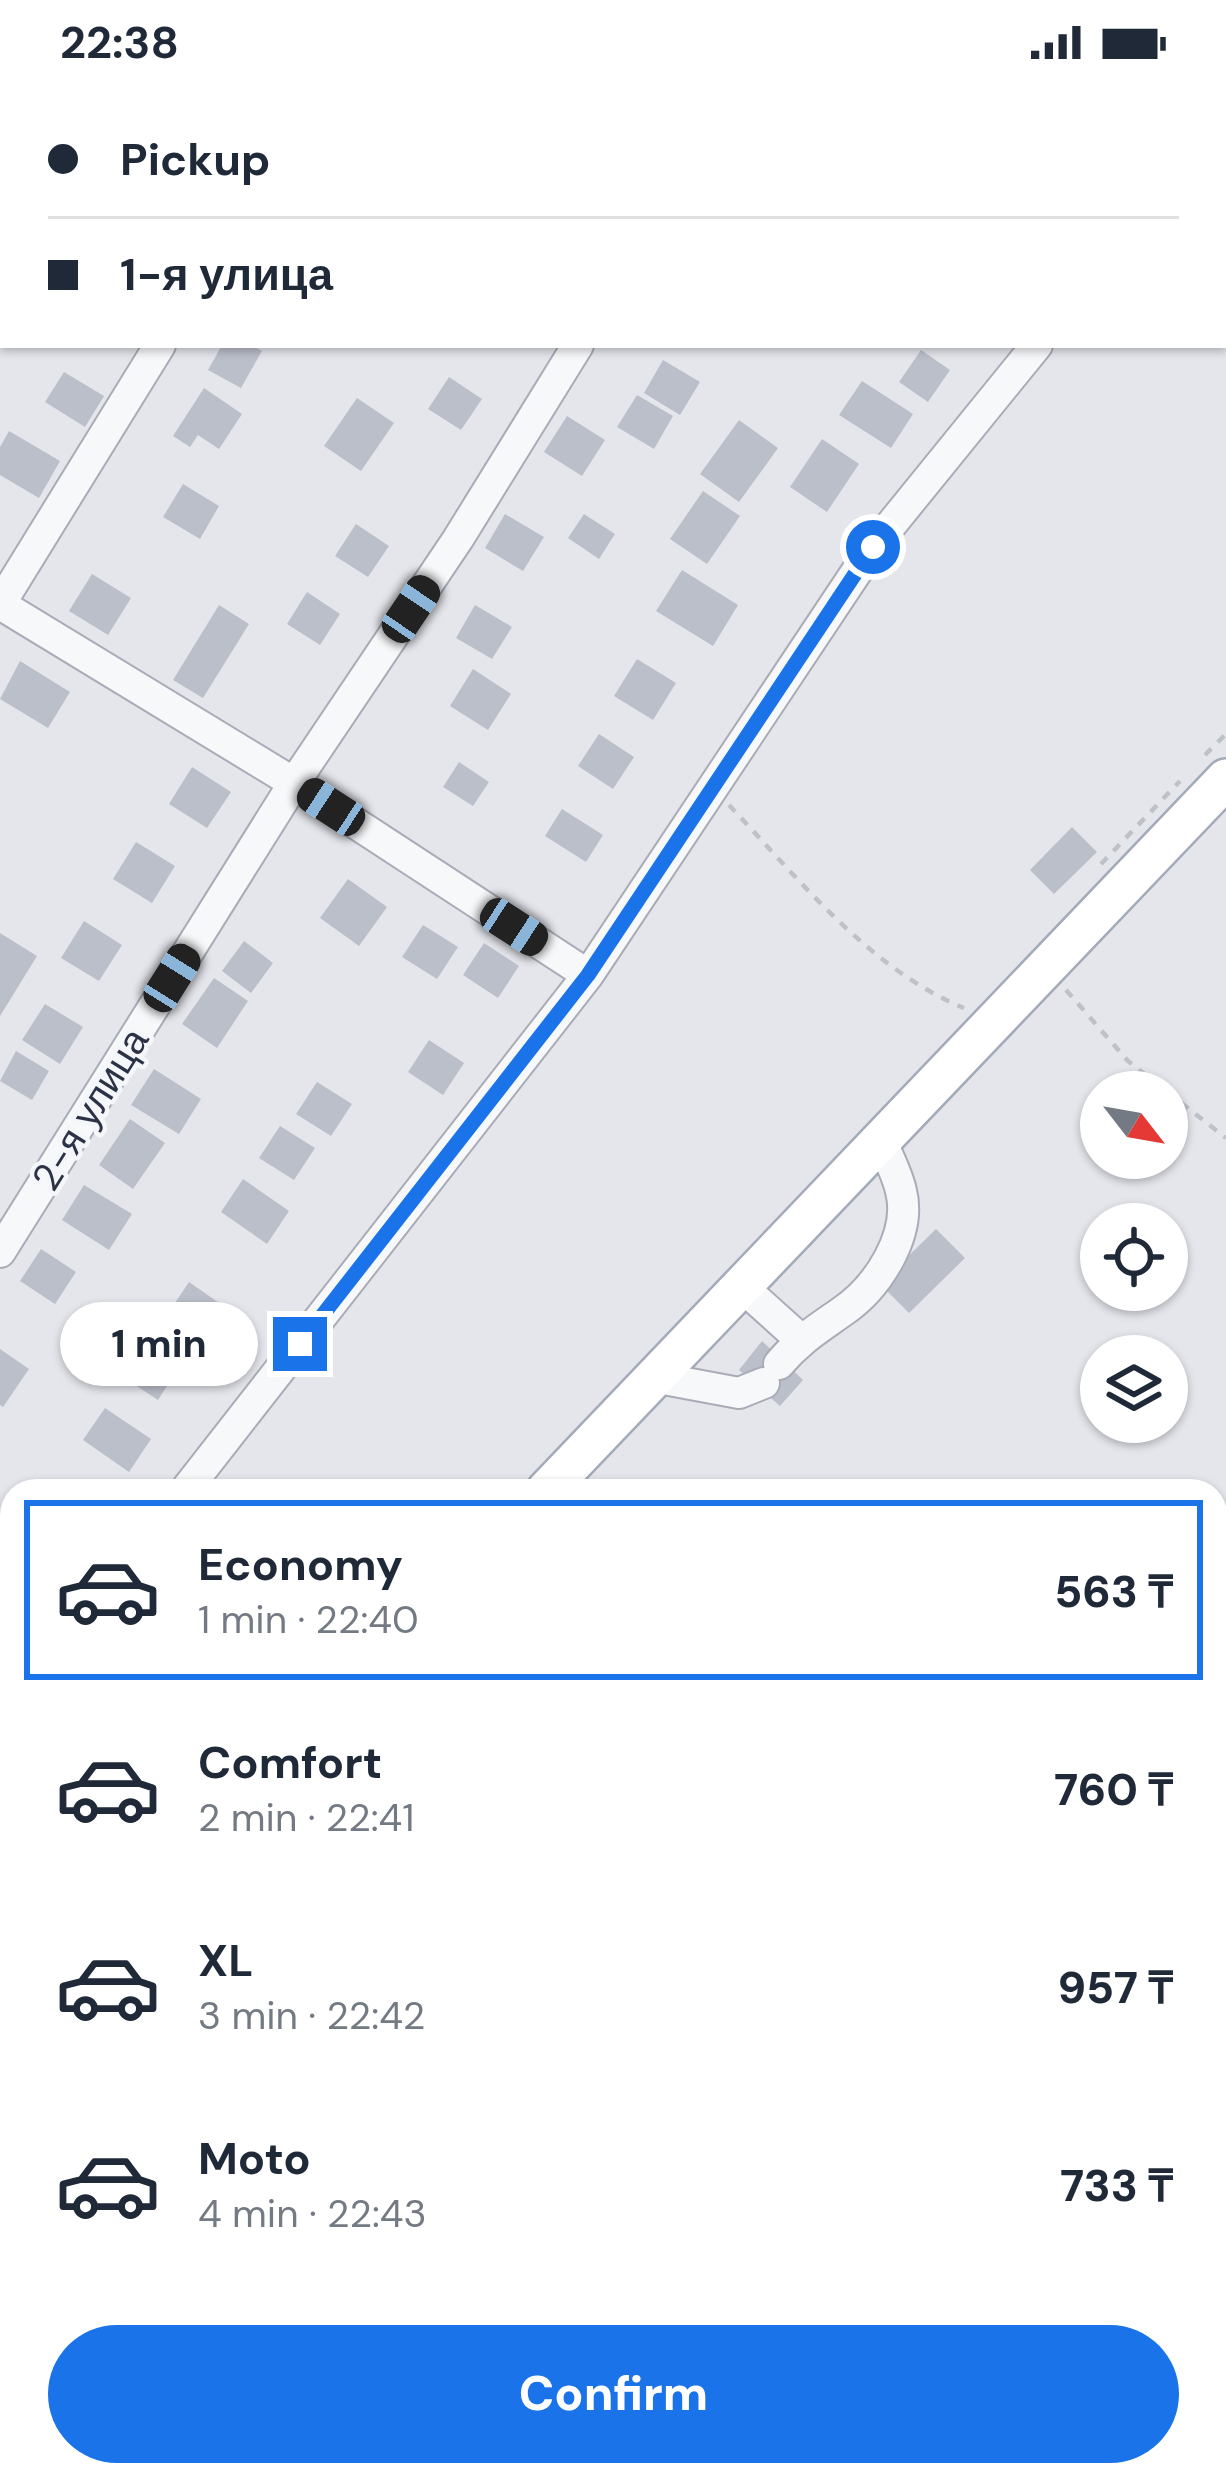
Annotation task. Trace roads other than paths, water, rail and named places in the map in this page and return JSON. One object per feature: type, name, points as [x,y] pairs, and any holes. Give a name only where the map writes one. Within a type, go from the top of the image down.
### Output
[{"type":"main road","points":[[557,1479],[1226,779]]},
{"type":"street","points":[[158,348],[0,604],[294,783],[588,975]]},
{"type":"street","name":"2-я улица","points":[[0,1252],[294,783],[458,539],[576,348]]},
{"type":"street","points":[[193,1479],[588,975],[873,547],[1035,348]]},
{"type":"street","points":[[652,1376],[739,1393],[771,1374],[800,1339],[864,1292],[882,1270],[902,1224],[902,1192],[880,1138]]},
{"type":"street","points":[[740,1285],[800,1339]]}]
